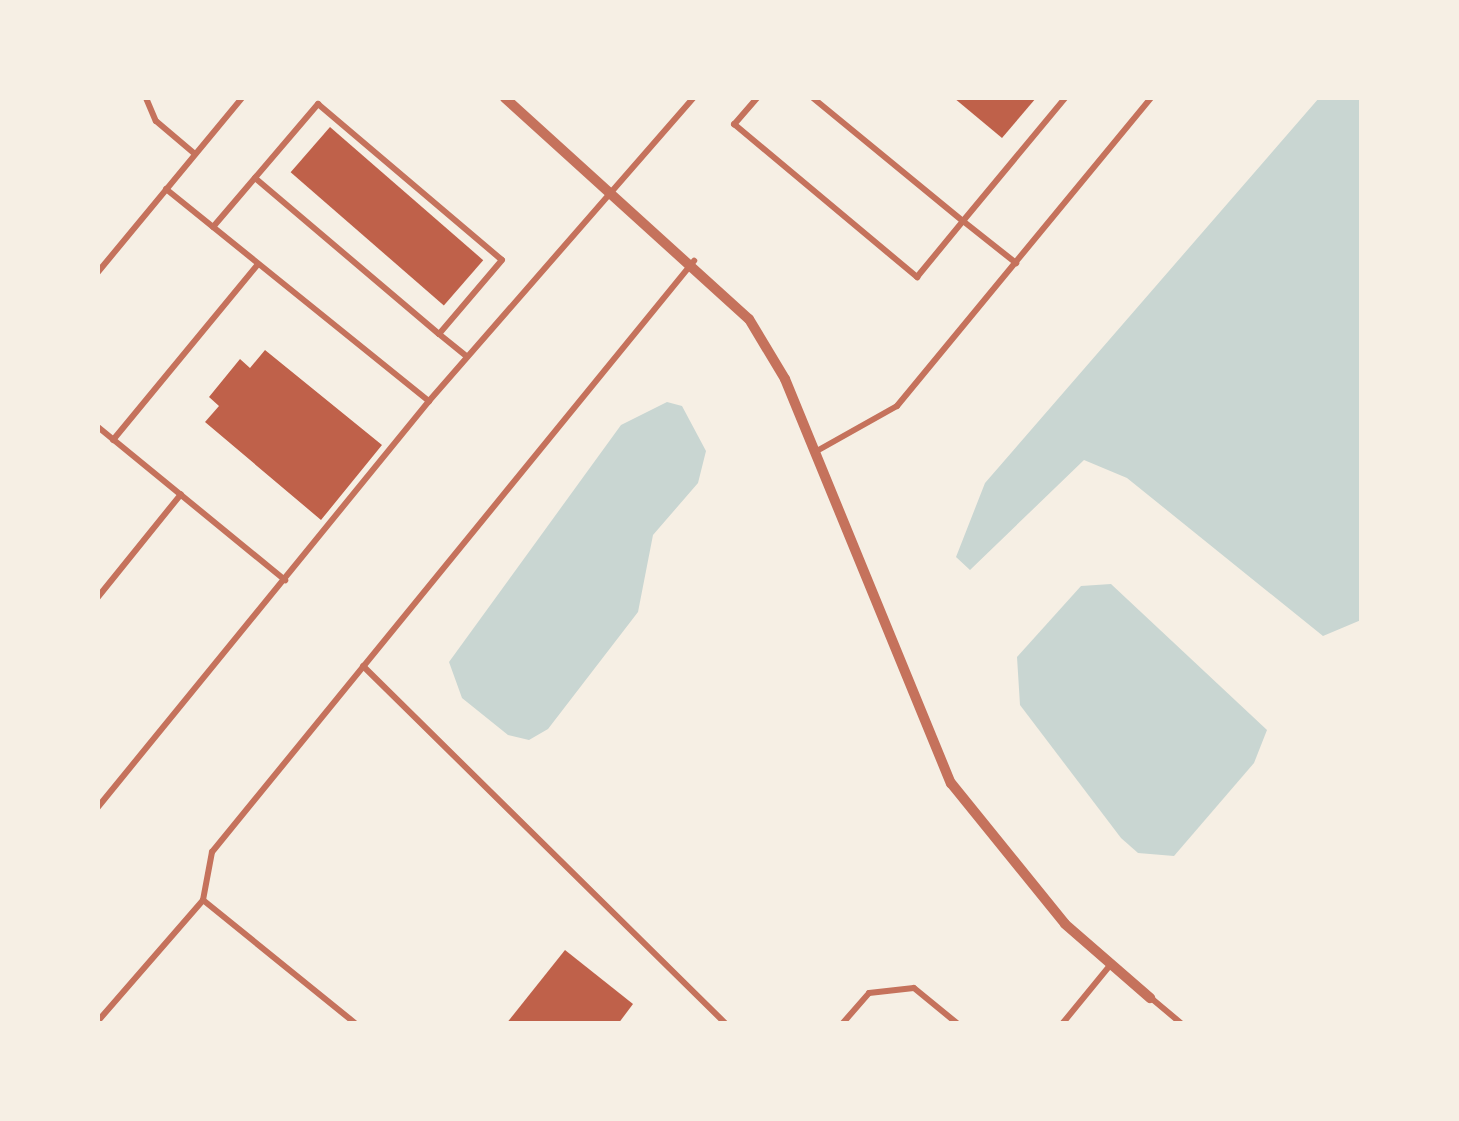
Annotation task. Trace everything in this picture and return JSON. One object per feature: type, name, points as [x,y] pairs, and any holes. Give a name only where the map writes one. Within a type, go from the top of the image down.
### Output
[{"type":"street","points":[[506,98],[694,260],[749,318],[815,452],[951,783],[1013,866],[1150,998]]},
{"type":"lane","points":[[146,98],[156,121],[196,154]]},
{"type":"lane","points":[[98,272],[242,98]]},
{"type":"lane","points":[[98,808],[428,401],[693,98]]},
{"type":"lane","points":[[757,98],[734,124],[916,276],[1065,98]]},
{"type":"lane","points":[[813,98],[1016,262]]},
{"type":"lane","points":[[815,452],[898,406],[1151,98]]},
{"type":"lane","points":[[213,227],[318,104],[502,260],[439,334]]},
{"type":"lane","points":[[255,178],[467,358]]},
{"type":"lane","points":[[166,189],[428,401]]},
{"type":"lane","points":[[98,1021],[203,900],[212,852],[694,260]]},
{"type":"lane","points":[[113,440],[258,264]]},
{"type":"lane","points":[[98,427],[285,580]]},
{"type":"lane","points":[[98,596],[181,494]]},
{"type":"lane","points":[[364,666],[726,1024]]},
{"type":"lane","points":[[203,900],[356,1024]]},
{"type":"lane","points":[[1062,1024],[1112,964]]},
{"type":"lane","points":[[842,1024],[870,994],[914,988],[958,1024]]},
{"type":"lane","points":[[1150,998],[1182,1024]]},
{"type":"shaded area","points":[[1319,98],[1361,98],[1361,620],[1323,636],[1127,478],[1084,460],[970,570],[956,557],[985,483]]},
{"type":"shaded area","points":[[667,402],[682,406],[706,451],[698,483],[653,535],[638,612],[548,729],[529,740],[508,735],[462,698],[449,662],[621,425]]},
{"type":"shaded area","points":[[1111,584],[1267,730],[1254,763],[1174,856],[1138,853],[1121,838],[1020,705],[1017,657],[1081,586]]},
{"type":"building","points":[[954,98],[1036,98],[1002,138]]},
{"type":"building","points":[[330,127],[483,260],[444,305],[291,172]]},
{"type":"building","points":[[265,350],[382,445],[321,520],[205,422],[219,406],[209,397],[240,359],[250,368]]},
{"type":"building","points":[[565,950],[633,1004],[618,1024],[506,1024]]}]
